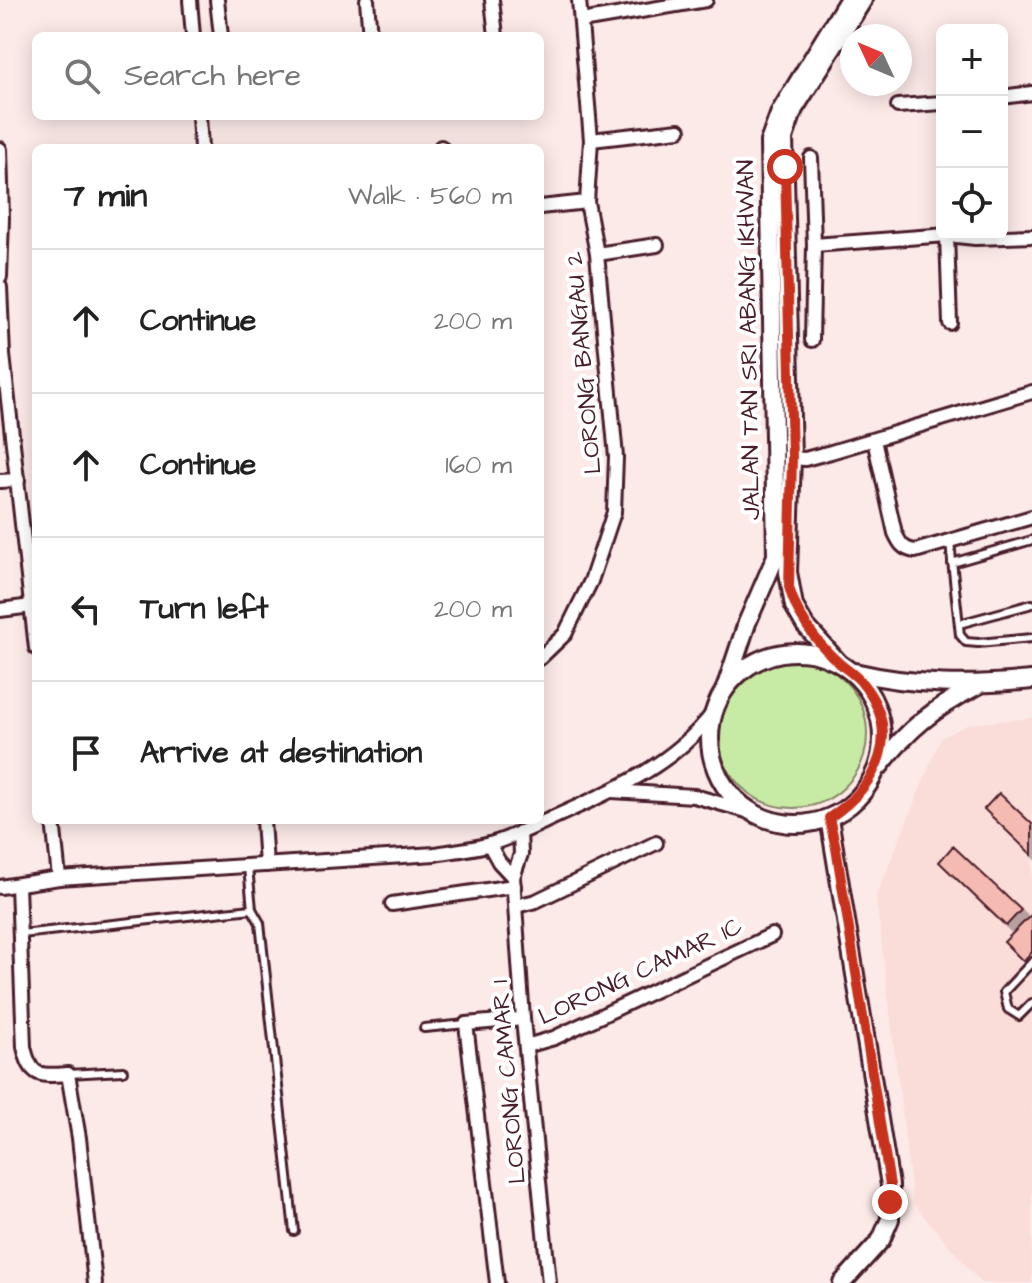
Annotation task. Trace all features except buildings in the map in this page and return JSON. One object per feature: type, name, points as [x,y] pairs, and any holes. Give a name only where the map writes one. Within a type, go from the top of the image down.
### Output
[{"type":"street","points":[[190,0],[193,32]]},
{"type":"street","points":[[217,0],[221,32]]},
{"type":"street","points":[[367,0],[370,32]]},
{"type":"street","points":[[492,0],[496,32]]},
{"type":"street","name":"LORONG BANGAU 2","points":[[544,654],[565,634],[591,581],[614,512],[616,457],[597,254],[587,202],[591,140],[579,0]]},
{"type":"street","points":[[581,21],[706,0]]},
{"type":"street","name":"JALAN TAN SRI ABANG IKHWAN","points":[[782,556],[769,142],[780,112],[848,0]]},
{"type":"street","name":"JALAN TAN SRI ABANG IKHWAN","points":[[782,556],[792,458],[784,138],[794,109],[863,0]]},
{"type":"street","points":[[1008,96],[1032,93]]},
{"type":"street","points":[[898,106],[936,103]]},
{"type":"street","points":[[199,120],[201,144]]},
{"type":"street","points":[[591,140],[679,130]]},
{"type":"street","points":[[0,149],[0,277]]},
{"type":"street","points":[[811,158],[814,245],[812,340]]},
{"type":"street","points":[[544,207],[587,202]]},
{"type":"street","points":[[814,245],[936,236]]},
{"type":"street","points":[[1008,236],[1032,236]]},
{"type":"street","points":[[947,240],[950,323]]},
{"type":"street","points":[[597,254],[657,245]]},
{"type":"street","points":[[0,287],[2,355],[32,606],[0,610]]},
{"type":"street","points":[[792,458],[805,459],[1032,392]]},
{"type":"street","points":[[874,440],[895,533],[901,545],[915,551],[1032,517]]},
{"type":"street","points":[[0,481],[18,480]]},
{"type":"street","points":[[782,556],[794,606],[805,625],[868,691],[879,717],[882,741],[877,769]]},
{"type":"street","points":[[544,821],[612,791],[673,756],[700,730],[725,689],[747,623],[782,556]]},
{"type":"street","points":[[725,689],[743,670],[785,652],[813,653],[846,668],[923,684],[978,685],[1032,680]]},
{"type":"street","points":[[612,791],[694,796],[778,822],[829,818],[855,799],[895,746],[930,713],[978,685]]},
{"type":"street","points":[[713,713],[710,740],[714,765],[733,797],[754,813]]},
{"type":"street","points":[[829,818],[890,1185],[890,1219],[881,1240],[842,1283]]},
{"type":"street","points":[[53,824],[59,878]]},
{"type":"street","points":[[263,824],[266,865]]},
{"type":"street","points":[[0,887],[59,878],[435,854],[489,844],[538,824]]},
{"type":"street","name":"LORONG CAMAR 1","points":[[520,832],[521,854],[513,882],[549,1283]]},
{"type":"street","points":[[516,906],[536,901],[656,843]]},
{"type":"street","points":[[392,904],[513,882],[489,844]]},
{"type":"street","points":[[18,885],[24,1047],[32,1070],[41,1076],[68,1074],[79,1138],[95,1283]]},
{"type":"street","name":"LORONG CAMAR 1C","points":[[526,1046],[554,1038],[772,935]]},
{"type":"street","points":[[497,1283],[466,1024],[523,1019]]},
{"type":"lane","points":[[952,563],[1032,540]]},
{"type":"lane","points":[[950,541],[960,635],[966,642],[978,643],[1032,638]]},
{"type":"lane","points":[[959,624],[1032,604]]},
{"type":"lane","points":[[248,867],[252,909],[260,923],[294,1231]]},
{"type":"lane","points":[[21,934],[252,909]]},
{"type":"lane","points":[[1032,962],[1004,992],[1008,1009],[1019,1016],[1032,1003]]},
{"type":"lane","points":[[424,1028],[466,1024]]},
{"type":"lane","points":[[68,1074],[123,1071]]},
{"type":"shaded area","points":[[1032,718],[1032,1283],[981,1283],[913,1203],[876,897],[941,738],[969,724]]},
{"type":"green space","points":[[793,660],[821,666],[845,682],[861,706],[867,734],[861,762],[845,786],[821,802],[793,808],[765,802],[741,786],[725,762],[719,734],[725,706],[741,682],[765,666]]},
{"type":"route","points":[[785,167],[792,458],[789,587],[794,606],[805,625],[868,691],[874,701],[881,730],[877,769],[855,799],[829,818],[890,1185],[890,1202]]}]
